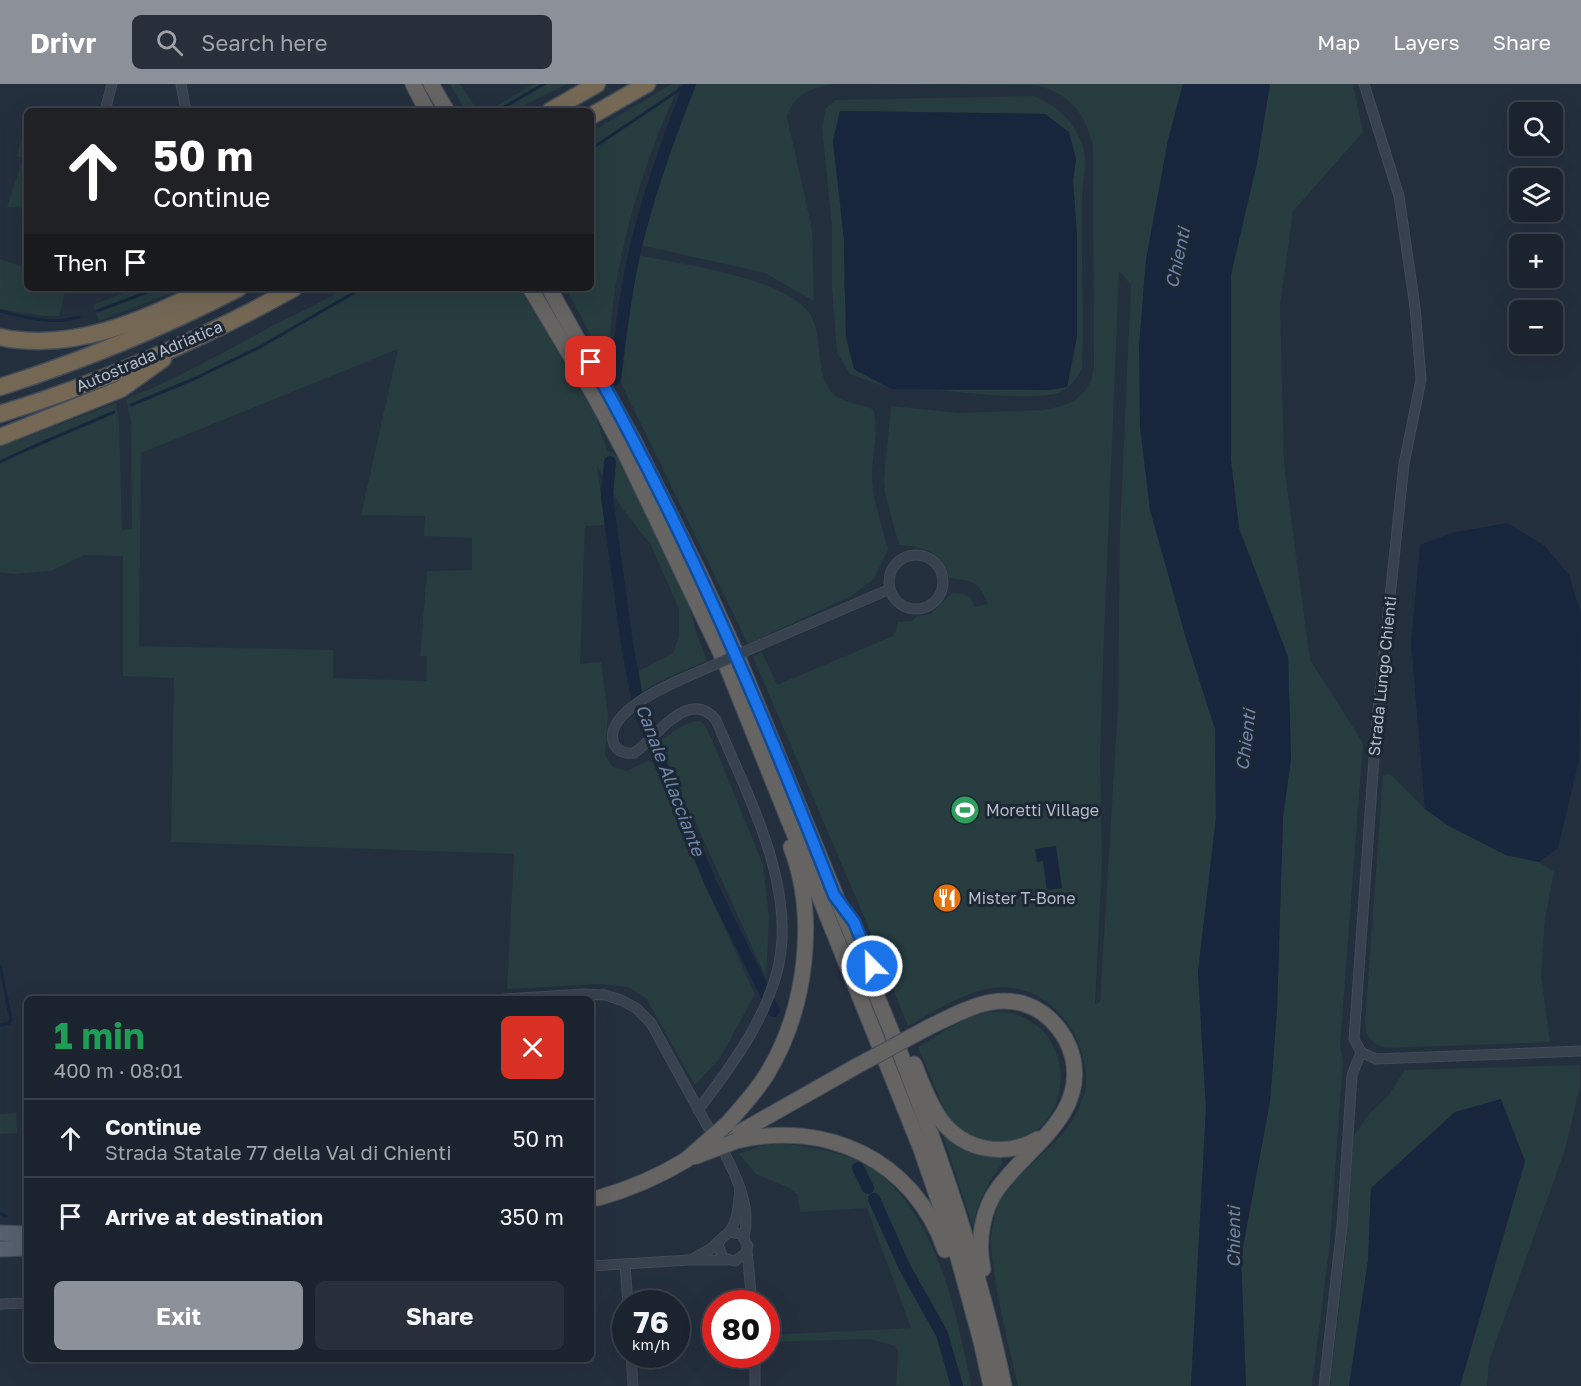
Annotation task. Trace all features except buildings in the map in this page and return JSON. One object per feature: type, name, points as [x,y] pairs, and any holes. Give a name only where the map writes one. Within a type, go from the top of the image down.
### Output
[{"type":"highway","points":[[413,84],[425,108]]},
{"type":"highway","points":[[431,84],[445,108]]},
{"type":"highway","points":[[555,108],[597,84]]},
{"type":"highway","points":[[594,114],[647,84]]},
{"type":"highway","points":[[0,338],[49,342],[112,330],[147,318],[203,291]]},
{"type":"highway","name":"Autostrada Adriatica","points":[[0,387],[73,362],[141,334],[232,291]]},
{"type":"highway","name":"Autostrada Adriatica","points":[[0,414],[86,384],[190,340],[288,291]]},
{"type":"highway","points":[[532,291],[595,397],[630,448],[700,574],[737,655],[898,1050],[954,1197],[984,1298],[1004,1386]]},
{"type":"highway","points":[[551,291],[602,382],[725,662],[921,1149],[958,1257],[991,1386]]},
{"type":"highway","points":[[0,437],[122,389],[190,340]]},
{"type":"highway","points":[[710,629],[717,666],[792,851],[801,882],[805,914],[802,979],[795,1011],[768,1073],[749,1100],[732,1134]]},
{"type":"highway","points":[[834,895],[854,922],[931,1103],[947,1128],[970,1144],[994,1150],[1020,1147],[1046,1134]]},
{"type":"highway","points":[[594,1199],[639,1185],[661,1175],[855,1066],[971,1006],[995,1000],[1012,1001],[1030,1006],[1053,1022],[1070,1048],[1075,1079],[1065,1113],[998,1187],[987,1211],[981,1232],[982,1265],[1011,1386]]},
{"type":"highway","points":[[732,1134],[814,1137],[837,1142],[871,1158],[902,1181],[915,1194],[930,1215],[941,1239],[956,1283],[981,1386]]},
{"type":"main road","points":[[0,1233],[24,1234]]},
{"type":"main road","points":[[0,1249],[24,1248]]},
{"type":"street","points":[[106,108],[112,84]]},
{"type":"street","points":[[181,84],[185,108]]},
{"type":"street","name":"Strada Lungo Chienti","points":[[1361,1052],[1355,1043],[1354,1033],[1376,730],[1404,464],[1421,380],[1415,307],[1399,196],[1364,84]]},
{"type":"street","points":[[915,554],[932,559],[942,574],[942,590],[932,603],[925,607],[917,609],[902,605],[892,595],[890,589],[889,581],[893,566],[907,556],[915,554]]},
{"type":"street","points":[[698,1110],[741,1053],[774,982],[780,958],[782,917],[775,866],[716,720],[710,713],[702,710],[685,711],[660,729],[637,751],[631,753],[623,752],[615,746],[613,736],[616,726],[644,697],[890,589]]},
{"type":"street","points":[[552,996],[605,995],[636,1008],[651,1023],[708,1128]]},
{"type":"street","points":[[1324,1386],[1342,1226],[1352,1075],[1361,1052],[1376,1059],[1581,1052]]},
{"type":"street","points":[[726,1156],[740,1188],[746,1209],[747,1226],[744,1237]]},
{"type":"street","points":[[689,1260],[704,1254],[729,1232],[736,1212],[740,1188]]},
{"type":"street","points":[[729,1232],[744,1237],[748,1246],[751,1290]]},
{"type":"street","points":[[719,1241],[720,1254],[731,1261],[751,1285]]},
{"type":"street","points":[[594,1266],[689,1260],[731,1261],[743,1258],[747,1251]]},
{"type":"street","points":[[625,1264],[627,1290]]},
{"type":"street","points":[[0,1304],[24,1302]]},
{"type":"street","points":[[632,1368],[633,1386]]},
{"type":"street","points":[[755,1368],[755,1386]]},
{"type":"green space","points":[[450,84],[460,84],[476,108],[464,108]]},
{"type":"green space","points":[[533,84],[567,84],[519,108],[493,108]]},
{"type":"green space","points":[[672,84],[680,84],[658,133],[640,184],[626,236],[612,308],[607,367],[568,291],[594,291],[594,130]]},
{"type":"green space","points":[[696,84],[831,84],[816,88],[798,98],[787,117],[812,229],[814,301],[765,273],[640,245],[666,156]]},
{"type":"green space","points":[[831,84],[1183,84],[1168,140],[1146,260],[1139,347],[1185,635],[1215,729],[1216,818],[1198,972],[1206,1109],[1191,1386],[1018,1386],[995,1277],[991,1244],[993,1225],[999,1203],[1009,1188],[1059,1138],[1075,1115],[1086,1085],[1085,1064],[1079,1044],[1070,1026],[1041,998],[1023,990],[1003,987],[982,990],[963,997],[908,1026],[860,907],[753,657],[762,652],[777,685],[893,636],[897,622],[912,621],[917,616],[931,614],[952,593],[964,594],[971,598],[975,607],[988,604],[978,586],[970,581],[949,578],[941,561],[931,552],[917,547],[899,545],[885,493],[884,479],[891,406],[960,413],[1043,410],[1074,401],[1091,381],[1094,366],[1093,145],[1085,123],[1074,106],[1059,94],[1037,85]],"holes":[[[1119,271],[1131,285],[1120,530],[1118,707],[1100,1002],[1095,1004],[1102,863],[1100,757]]]},
{"type":"green space","points":[[1270,84],[1353,84],[1363,132],[1293,211],[1280,305],[1284,465],[1310,660],[1363,743],[1340,1046],[1343,1060],[1330,1242],[1312,1386],[1246,1386],[1241,1258],[1270,1101],[1277,1010],[1283,817],[1291,758],[1288,657],[1239,528],[1231,461],[1231,274],[1257,163]]},
{"type":"green space","points":[[1034,96],[1051,105],[1064,116],[1080,138],[1084,153],[1082,369],[1078,376],[1067,388],[1050,395],[1000,396],[935,390],[1067,387],[1077,336],[1077,236],[1073,180],[1076,159],[1045,114],[840,111],[833,141],[844,239],[844,288],[854,369],[891,389],[850,374],[837,353],[832,289],[832,227],[822,128],[826,108],[836,100]]},
{"type":"green space","points":[[24,132],[24,208],[7,207],[23,158],[17,156]]},
{"type":"green space","points":[[638,255],[727,273],[773,288],[791,298],[806,309],[812,318],[827,386],[838,397],[873,409],[876,433],[872,484],[888,549],[874,579],[851,596],[748,644],[619,379]]},
{"type":"green space","points":[[0,259],[24,267],[24,291],[65,291],[59,316],[43,316],[0,309]]},
{"type":"green space","points":[[128,291],[176,291],[99,321],[93,305]]},
{"type":"green space","points":[[340,291],[522,291],[595,414],[607,450],[618,457],[688,601],[707,661],[666,678],[642,692],[639,671],[673,653],[679,637],[679,609],[651,545],[622,508],[597,466],[605,525],[585,526],[580,664],[601,662],[608,715],[605,755],[613,767],[627,771],[649,760],[653,763],[755,994],[720,1058],[695,1085],[646,998],[628,987],[602,984],[507,989],[514,854],[171,842],[174,678],[123,676],[123,556],[84,555],[51,571],[14,574],[0,572],[0,447],[116,403],[119,422],[122,530],[132,529],[131,421],[126,399],[178,376]],"holes":[[[398,349],[361,515],[425,516],[424,536],[472,538],[472,570],[427,571],[420,656],[427,656],[426,681],[333,678],[333,650],[139,646],[141,453]]]},
{"type":"green space","points":[[699,721],[704,724],[713,742],[763,865],[769,916],[766,978],[695,821],[691,820],[658,742],[682,726]]},
{"type":"green space","points":[[1390,774],[1425,809],[1449,826],[1506,855],[1539,862],[1554,872],[1545,919],[1541,975],[1550,1042],[1387,1048],[1378,1045],[1368,1036],[1365,1023],[1383,775]]},
{"type":"green space","points":[[989,1012],[1012,1013],[1037,1026],[1053,1046],[1060,1069],[1059,1093],[1050,1115],[1034,1132],[1012,1142],[985,1142],[967,1137],[952,1127],[918,1047],[968,1017]]},
{"type":"green space","points":[[1580,1065],[1580,1086],[1565,1150],[1489,1361],[1487,1386],[1460,1386],[1525,1161],[1371,1188],[1368,1261],[1349,1386],[1330,1386],[1345,1255],[1353,1137],[1369,1114],[1388,1096],[1405,1070]]},
{"type":"green space","points":[[16,1113],[17,1133],[0,1134],[0,1114]]},
{"type":"green space","points":[[942,1132],[955,1142],[1001,1156],[1003,1162],[984,1193],[973,1227]]},
{"type":"green space","points":[[781,1143],[804,1146],[852,1158],[873,1169],[895,1188],[913,1212],[941,1267],[959,1328],[971,1386],[896,1386],[898,1353],[895,1346],[870,1339],[780,1342],[780,1334],[911,1328],[867,1208],[800,1212],[798,1195],[789,1188],[756,1174],[739,1154],[760,1146]]},
{"type":"water","name":"Chienti","points":[[1183,84],[1270,84],[1257,163],[1231,274],[1231,461],[1239,528],[1288,657],[1291,759],[1283,817],[1277,1010],[1270,1101],[1241,1258],[1246,1386],[1191,1386],[1206,1109],[1198,972],[1216,818],[1215,729],[1185,635],[1150,510],[1140,427],[1139,347],[1146,260],[1168,140]]},
{"type":"water","points":[[840,111],[1045,114],[1069,132],[1076,159],[1073,180],[1077,236],[1077,336],[1067,387],[1050,390],[891,389],[854,369],[846,337],[844,239],[833,141]]},
{"type":"water","points":[[1507,523],[1545,546],[1569,575],[1581,614],[1579,760],[1558,848],[1539,862],[1506,855],[1449,826],[1425,809],[1411,643],[1420,545],[1451,533]]},
{"type":"water","points":[[1056,846],[1062,888],[1047,890],[1043,861],[1037,862],[1035,849]]},
{"type":"water","points":[[1501,1099],[1525,1161],[1460,1386],[1349,1386],[1368,1261],[1371,1188],[1455,1112]]},
{"type":"waterway","points":[[502,108],[544,84]]},
{"type":"waterway","points":[[594,147],[688,84]]},
{"type":"waterway","name":"Canale Allacciante","points":[[615,379],[637,242],[661,162],[690,84]]},
{"type":"waterway","points":[[97,311],[150,291]]},
{"type":"waterway","points":[[131,405],[196,378],[260,347],[357,291]]},
{"type":"waterway","points":[[0,311],[50,320],[79,317]]},
{"type":"waterway","points":[[0,462],[114,412]]},
{"type":"waterway","name":"Canale Allacciante","points":[[610,462],[607,497],[627,644],[642,717],[711,884],[774,1011]]},
{"type":"waterway","points":[[0,966],[11,1019],[9,1023],[0,1025]]},
{"type":"waterway","name":"Canale Allacciante","points":[[858,1168],[868,1188]]},
{"type":"waterway","name":"Canale Allacciante","points":[[874,1199],[905,1268],[942,1334],[957,1386]]},
{"type":"waterway","points":[[0,1214],[6,1216]]},
{"type":"place","name":"Moretti Village","points":[[965,810]]},
{"type":"place","name":"Mister T-Bone","points":[[947,898]]},
{"type":"route","points":[[591,362],[634,441],[700,574],[741,666],[834,895],[854,922],[872,966]]}]
